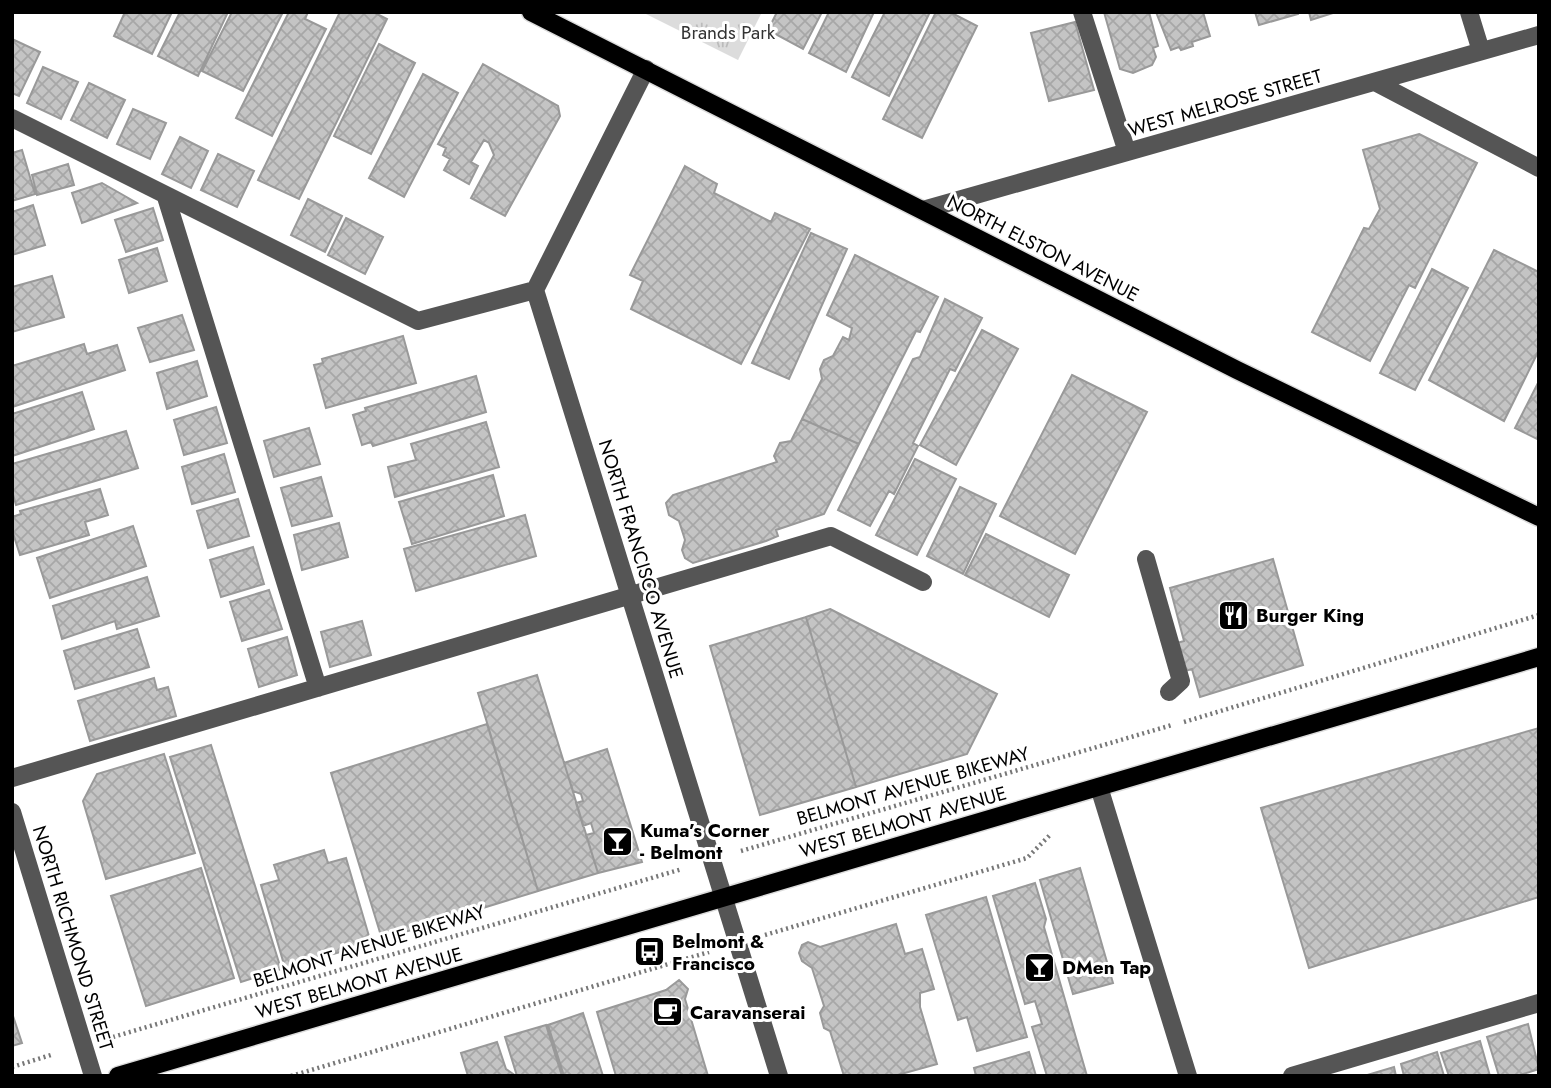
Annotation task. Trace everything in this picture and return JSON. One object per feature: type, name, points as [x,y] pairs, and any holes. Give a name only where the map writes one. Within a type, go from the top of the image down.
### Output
[{"type":"main road","name":"NORTH ELSTON AVENUE","points":[[531,12],[1237,370],[1539,517]]},
{"type":"main road","name":"WEST BELMONT AVENUE","points":[[118,1076],[1539,657]]},
{"type":"street","points":[[1082,12],[1127,152]]},
{"type":"street","points":[[1469,12],[1481,51]]},
{"type":"street","name":"WEST MELROSE STREET","points":[[923,210],[1539,35]]},
{"type":"street","points":[[12,118],[418,321],[535,290],[646,69]]},
{"type":"street","points":[[1375,82],[1539,168]]},
{"type":"street","points":[[166,197],[318,688]]},
{"type":"street","name":"NORTH FRANCISCO AVENUE","points":[[535,290],[779,1076]]},
{"type":"street","points":[[12,778],[831,536],[923,582]]},
{"type":"street","points":[[1146,559],[1181,681],[1168,692]]},
{"type":"street","points":[[1098,787],[1188,1076]]},
{"type":"street","name":"NORTH RICHMOND STREET","points":[[12,812],[93,1076]]},
{"type":"street","points":[[1292,1076],[1539,1003]]},
{"type":"path","name":"BELMONT AVENUE BIKEWAY","points":[[12,1067],[1539,615]]},
{"type":"green space","name":"Brands Park","points":[[642,12],[762,12],[738,60]]},
{"type":"building","points":[[125,12],[172,12],[152,54],[114,36]]},
{"type":"building","points":[[180,12],[228,12],[198,76],[158,56]]},
{"type":"building","points":[[232,12],[283,12],[243,91],[202,71]]},
{"type":"building","points":[[289,12],[308,12],[305,19],[326,29],[272,136],[236,118]]},
{"type":"building","points":[[340,12],[373,12],[387,19],[299,199],[258,180]]},
{"type":"building","points":[[777,12],[822,12],[803,49],[768,30]]},
{"type":"building","points":[[829,12],[874,12],[846,72],[809,53]]},
{"type":"building","points":[[885,12],[930,12],[889,96],[852,77]]},
{"type":"building","points":[[936,12],[950,12],[977,26],[922,138],[883,119]]},
{"type":"building","points":[[1104,12],[1149,12],[1158,46],[1153,48],[1156,57],[1152,65],[1133,73],[1120,69]]},
{"type":"building","points":[[1156,12],[1203,12],[1210,36],[1192,42],[1193,46],[1171,50]]},
{"type":"building","points":[[1255,12],[1298,12],[1298,14],[1259,25]]},
{"type":"building","points":[[1309,12],[1336,12],[1311,20]]},
{"type":"building","points":[[1075,22],[1094,90],[1049,101],[1031,33]]},
{"type":"building","points":[[12,39],[40,52],[19,96],[12,93]]},
{"type":"building","points":[[379,44],[415,63],[371,154],[334,136]]},
{"type":"building","points":[[483,64],[558,106],[560,116],[505,216],[471,198],[494,155],[489,143],[484,140],[471,162],[478,166],[469,184],[444,170],[450,159],[443,155],[446,148],[438,144]]},
{"type":"building","points":[[43,67],[78,82],[61,119],[27,103]]},
{"type":"building","points":[[423,74],[458,93],[404,197],[369,178]]},
{"type":"building","points":[[89,83],[125,100],[107,138],[71,120]]},
{"type":"building","points":[[133,109],[166,123],[150,159],[117,144]]},
{"type":"building","points":[[1419,134],[1477,163],[1415,288],[1409,285],[1370,361],[1312,332],[1364,228],[1369,229],[1380,209],[1363,150]]},
{"type":"building","points":[[180,137],[208,151],[191,188],[162,174]]},
{"type":"building","points":[[22,150],[35,194],[12,201],[12,153]]},
{"type":"building","points":[[218,154],[254,171],[237,207],[201,190]]},
{"type":"building","points":[[68,164],[74,185],[37,195],[32,175]]},
{"type":"building","points":[[685,166],[717,184],[714,193],[771,222],[775,213],[810,229],[741,364],[631,309],[643,281],[630,275]]},
{"type":"building","points":[[102,183],[137,203],[82,223],[72,193]]},
{"type":"building","points":[[308,199],[342,216],[325,252],[291,235]]},
{"type":"building","points":[[33,205],[45,245],[12,255],[12,212]]},
{"type":"building","points":[[153,208],[163,240],[126,252],[115,220]]},
{"type":"building","points":[[346,218],[383,237],[365,274],[328,255]]},
{"type":"building","points":[[811,233],[847,249],[789,379],[752,363]]},
{"type":"building","points":[[157,248],[167,281],[129,293],[119,260]]},
{"type":"building","points":[[1494,250],[1539,272],[1539,350],[1504,421],[1429,380]]},
{"type":"building","points":[[855,255],[938,297],[920,332],[916,331],[859,444],[802,419],[822,379],[820,369],[824,360],[833,356],[843,337],[849,340],[852,328],[827,315]]},
{"type":"building","points":[[1432,269],[1468,288],[1415,390],[1380,373]]},
{"type":"building","points":[[52,276],[64,317],[12,332],[12,287]]},
{"type":"building","points":[[945,299],[982,318],[955,371],[950,369],[913,443],[918,446],[894,494],[889,491],[870,526],[838,510],[913,359],[920,357]]},
{"type":"building","points":[[182,315],[194,350],[150,362],[138,328]]},
{"type":"building","points":[[982,330],[1018,349],[956,465],[920,445]]},
{"type":"building","points":[[403,336],[416,383],[326,408],[314,365],[323,363],[322,359]]},
{"type":"building","points":[[84,344],[87,354],[117,345],[125,370],[12,407],[12,366]]},
{"type":"building","points":[[197,361],[207,396],[167,409],[157,373]]},
{"type":"building","points":[[1072,375],[1147,412],[1075,554],[1000,516]]},
{"type":"building","points":[[476,376],[486,412],[373,446],[371,442],[362,445],[353,415],[366,411],[365,408]]},
{"type":"building","points":[[1539,381],[1539,440],[1515,428]]},
{"type":"building","points":[[82,392],[94,429],[12,456],[12,414]]},
{"type":"building","points":[[216,407],[227,443],[184,455],[174,420]]},
{"type":"building","points":[[802,419],[859,444],[824,514],[776,530],[778,536],[766,541],[693,563],[685,558],[682,550],[685,540],[679,521],[669,515],[666,503],[673,495],[777,462],[774,456],[780,443],[791,441]]},
{"type":"building","points":[[486,422],[499,467],[395,497],[388,467],[416,460],[411,444]]},
{"type":"building","points":[[309,428],[320,464],[274,477],[264,441]]},
{"type":"building","points":[[126,431],[138,468],[16,505],[12,491],[12,464]]},
{"type":"building","points":[[224,454],[235,492],[192,504],[182,467]]},
{"type":"building","points":[[915,459],[956,479],[917,555],[876,535]]},
{"type":"building","points":[[493,475],[504,516],[412,544],[399,502]]},
{"type":"building","points":[[321,477],[332,516],[292,526],[281,488]]},
{"type":"building","points":[[960,487],[996,504],[963,574],[927,556]]},
{"type":"building","points":[[100,489],[108,515],[85,522],[89,535],[20,555],[12,530],[12,517],[21,514],[20,511]]},
{"type":"building","points":[[238,499],[249,536],[208,548],[197,511]]},
{"type":"building","points":[[525,515],[536,556],[416,591],[404,549]]},
{"type":"building","points":[[339,523],[348,557],[302,570],[294,535]]},
{"type":"building","points":[[133,526],[146,566],[50,598],[37,558]]},
{"type":"building","points":[[986,534],[1069,575],[1049,617],[965,575]]},
{"type":"building","points":[[253,547],[264,584],[221,597],[210,560]]},
{"type":"building","name":"Burger King","points":[[1273,559],[1303,665],[1200,697],[1192,669],[1185,671],[1177,643],[1184,641],[1170,588]]},
{"type":"building","points":[[147,577],[159,616],[117,629],[115,621],[62,639],[53,606]]},
{"type":"building","points":[[269,590],[282,629],[242,641],[230,602]]},
{"type":"building","points":[[830,609],[997,694],[967,754],[856,787],[806,617]]},
{"type":"building","points":[[806,617],[856,787],[760,815],[710,646]]},
{"type":"building","points":[[362,621],[371,655],[330,667],[321,632]]},
{"type":"building","points":[[137,629],[149,667],[75,689],[64,651]]},
{"type":"building","points":[[287,637],[297,675],[259,687],[248,649]]},
{"type":"building","points":[[537,675],[598,873],[538,891],[478,693]]},
{"type":"building","points":[[154,678],[157,690],[168,687],[176,716],[90,741],[78,701]]},
{"type":"building","points":[[487,724],[538,891],[382,939],[331,773]]},
{"type":"building","points":[[1539,728],[1539,897],[1309,968],[1261,808]]},
{"type":"building","points":[[211,745],[281,969],[241,982],[170,757]]},
{"type":"building","points":[[607,749],[642,862],[598,873],[586,835],[594,833],[591,823],[583,826],[576,803],[583,801],[581,794],[573,791],[564,763]]},
{"type":"building","points":[[164,754],[195,853],[106,879],[83,801],[97,774]]},
{"type":"building","points":[[324,850],[328,863],[346,858],[371,943],[285,968],[261,885],[279,880],[274,865]]},
{"type":"building","points":[[201,868],[234,978],[146,1006],[111,896]]},
{"type":"building","points":[[1080,868],[1113,983],[1073,994],[1040,880]]},
{"type":"building","points":[[1035,883],[1046,919],[1044,927],[1087,1076],[1047,1076],[1032,1027],[1042,1024],[1035,1001],[1025,1004],[993,896]]},
{"type":"building","points":[[986,897],[1027,1037],[977,1051],[967,1017],[958,1020],[926,915]]},
{"type":"building","points":[[896,924],[905,954],[922,949],[934,989],[920,993],[920,1007],[937,1064],[894,1076],[844,1076],[830,1031],[824,1028],[820,1013],[824,1006],[812,968],[802,961],[799,953],[802,945],[808,942],[820,947]]},
{"type":"building","points":[[679,980],[688,989],[685,999],[708,1076],[616,1076],[597,1012],[666,990]]},
{"type":"building","points":[[12,1013],[22,1043],[12,1046]]},
{"type":"building","points":[[583,1013],[603,1076],[564,1076],[548,1025]]},
{"type":"building","points":[[1528,1024],[1539,1069],[1517,1076],[1499,1076],[1487,1037]]},
{"type":"building","points":[[546,1025],[562,1076],[517,1076],[505,1037]]},
{"type":"building","points":[[1480,1041],[1490,1076],[1449,1076],[1441,1053]]},
{"type":"building","points":[[497,1042],[506,1069],[516,1076],[468,1076],[461,1053]]},
{"type":"building","points":[[1029,1052],[1036,1076],[976,1076],[974,1068]]},
{"type":"building","points":[[1437,1052],[1444,1076],[1404,1076],[1401,1064]]},
{"type":"building","points":[[1394,1067],[1396,1076],[1364,1076]]},
{"type":"place","name":"Burger King","points":[[1233,615]]},
{"type":"place","name":"Kuma’s Corner - Belmont","points":[[617,841]]},
{"type":"place","name":"Belmont & Francisco","points":[[649,952]]},
{"type":"place","name":"DMen Tap","points":[[1039,967]]},
{"type":"place","name":"Caravanserai","points":[[667,1012]]}]
